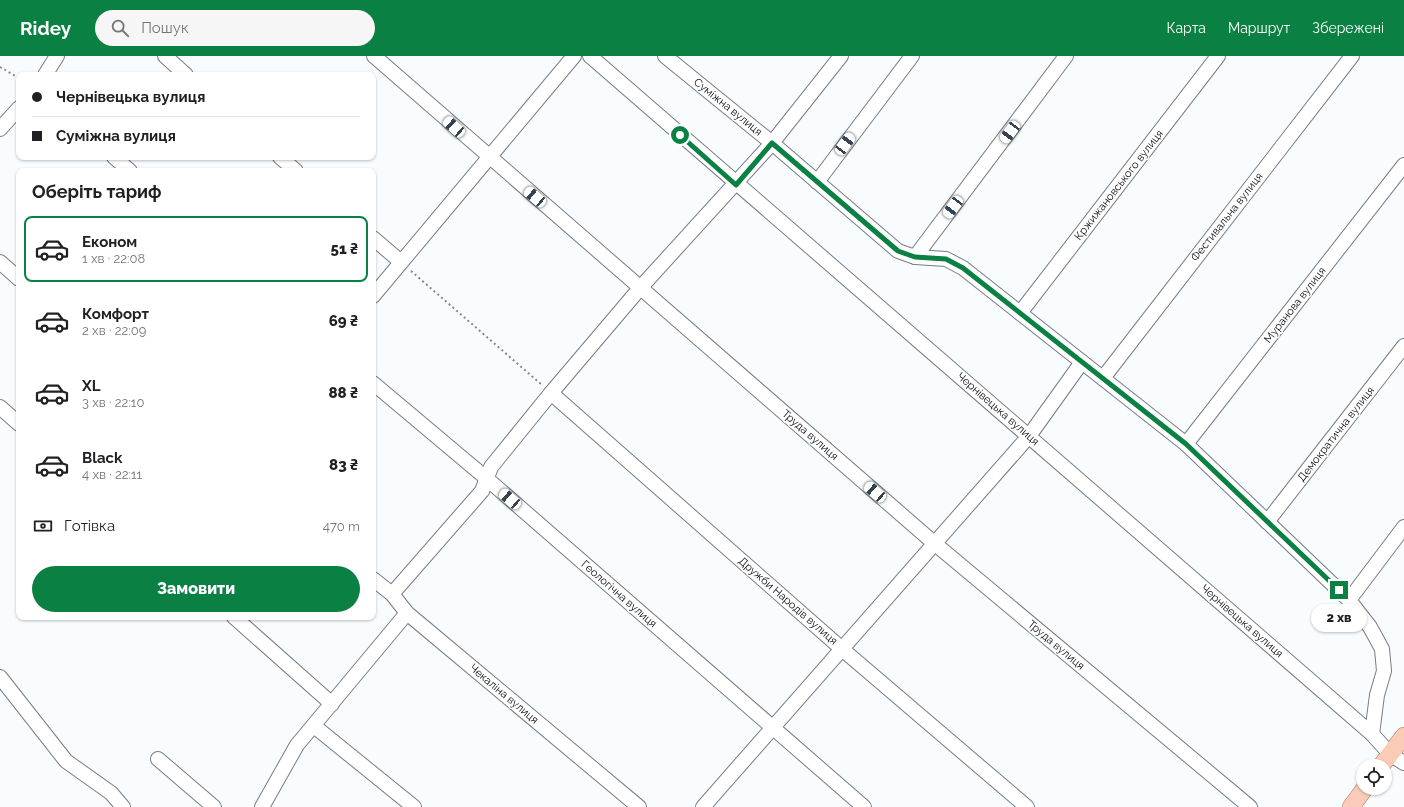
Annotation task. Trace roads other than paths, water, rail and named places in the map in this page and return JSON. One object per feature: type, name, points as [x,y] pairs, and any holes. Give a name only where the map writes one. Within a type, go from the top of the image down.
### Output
[{"type":"main road","points":[[1392,761],[1404,736]]},
{"type":"main road","points":[[1351,807],[1360,795]]},
{"type":"street","points":[[47,72],[57,56]]},
{"type":"street","points":[[165,56],[183,72]]},
{"type":"street","name":"Труда вулиця","points":[[374,56],[488,157],[641,287],[934,543],[1250,807]]},
{"type":"street","points":[[376,292],[574,56]]},
{"type":"street","name":"Чернівецька вулиця","points":[[590,56],[736,185],[1029,436],[1372,734],[1391,759]]},
{"type":"street","name":"Суміжна вулиця","points":[[665,56],[772,143],[898,251],[915,257],[946,259],[963,268],[1186,444],[1349,600],[1370,627],[1382,649],[1384,671],[1377,694],[1372,734]]},
{"type":"street","points":[[392,594],[482,491],[491,467],[551,393],[641,287],[736,185],[772,143],[841,56]]},
{"type":"street","points":[[817,182],[912,56]]},
{"type":"street","points":[[915,257],[1066,56]]},
{"type":"street","name":"Кржижановського вулиця","points":[[1020,314],[1218,56]]},
{"type":"street","name":"Фестивальна вулиця","points":[[1103,378],[1352,56]]},
{"type":"street","points":[[0,129],[16,111]]},
{"type":"street","points":[[117,160],[127,168]]},
{"type":"street","points":[[283,160],[293,168]]},
{"type":"street","name":"Муранова вулиця","points":[[1186,444],[1404,165]]},
{"type":"street","points":[[376,241],[401,262]]},
{"type":"street","points":[[0,262],[16,276]]},
{"type":"street","name":"Демократична вулиця","points":[[1267,522],[1404,346]]},
{"type":"street","points":[[703,807],[1029,436],[1082,362]]},
{"type":"street","name":"Геологічна вулиця","points":[[376,386],[486,478],[864,807]]},
{"type":"street","name":"Дружби Народів вулиця","points":[[551,393],[842,649],[1027,807]]},
{"type":"street","points":[[0,407],[16,421]]},
{"type":"street","points":[[1349,600],[1404,527]]},
{"type":"street","name":"Чекаліна вулиця","points":[[376,581],[392,594],[407,613],[639,807]]},
{"type":"street","points":[[262,807],[297,745],[407,613]]},
{"type":"street","points":[[237,620],[332,704]]},
{"type":"street","points":[[0,677],[66,761],[111,794],[124,807]]},
{"type":"street","points":[[314,726],[414,807]]},
{"type":"street","points":[[158,759],[214,807]]}]
